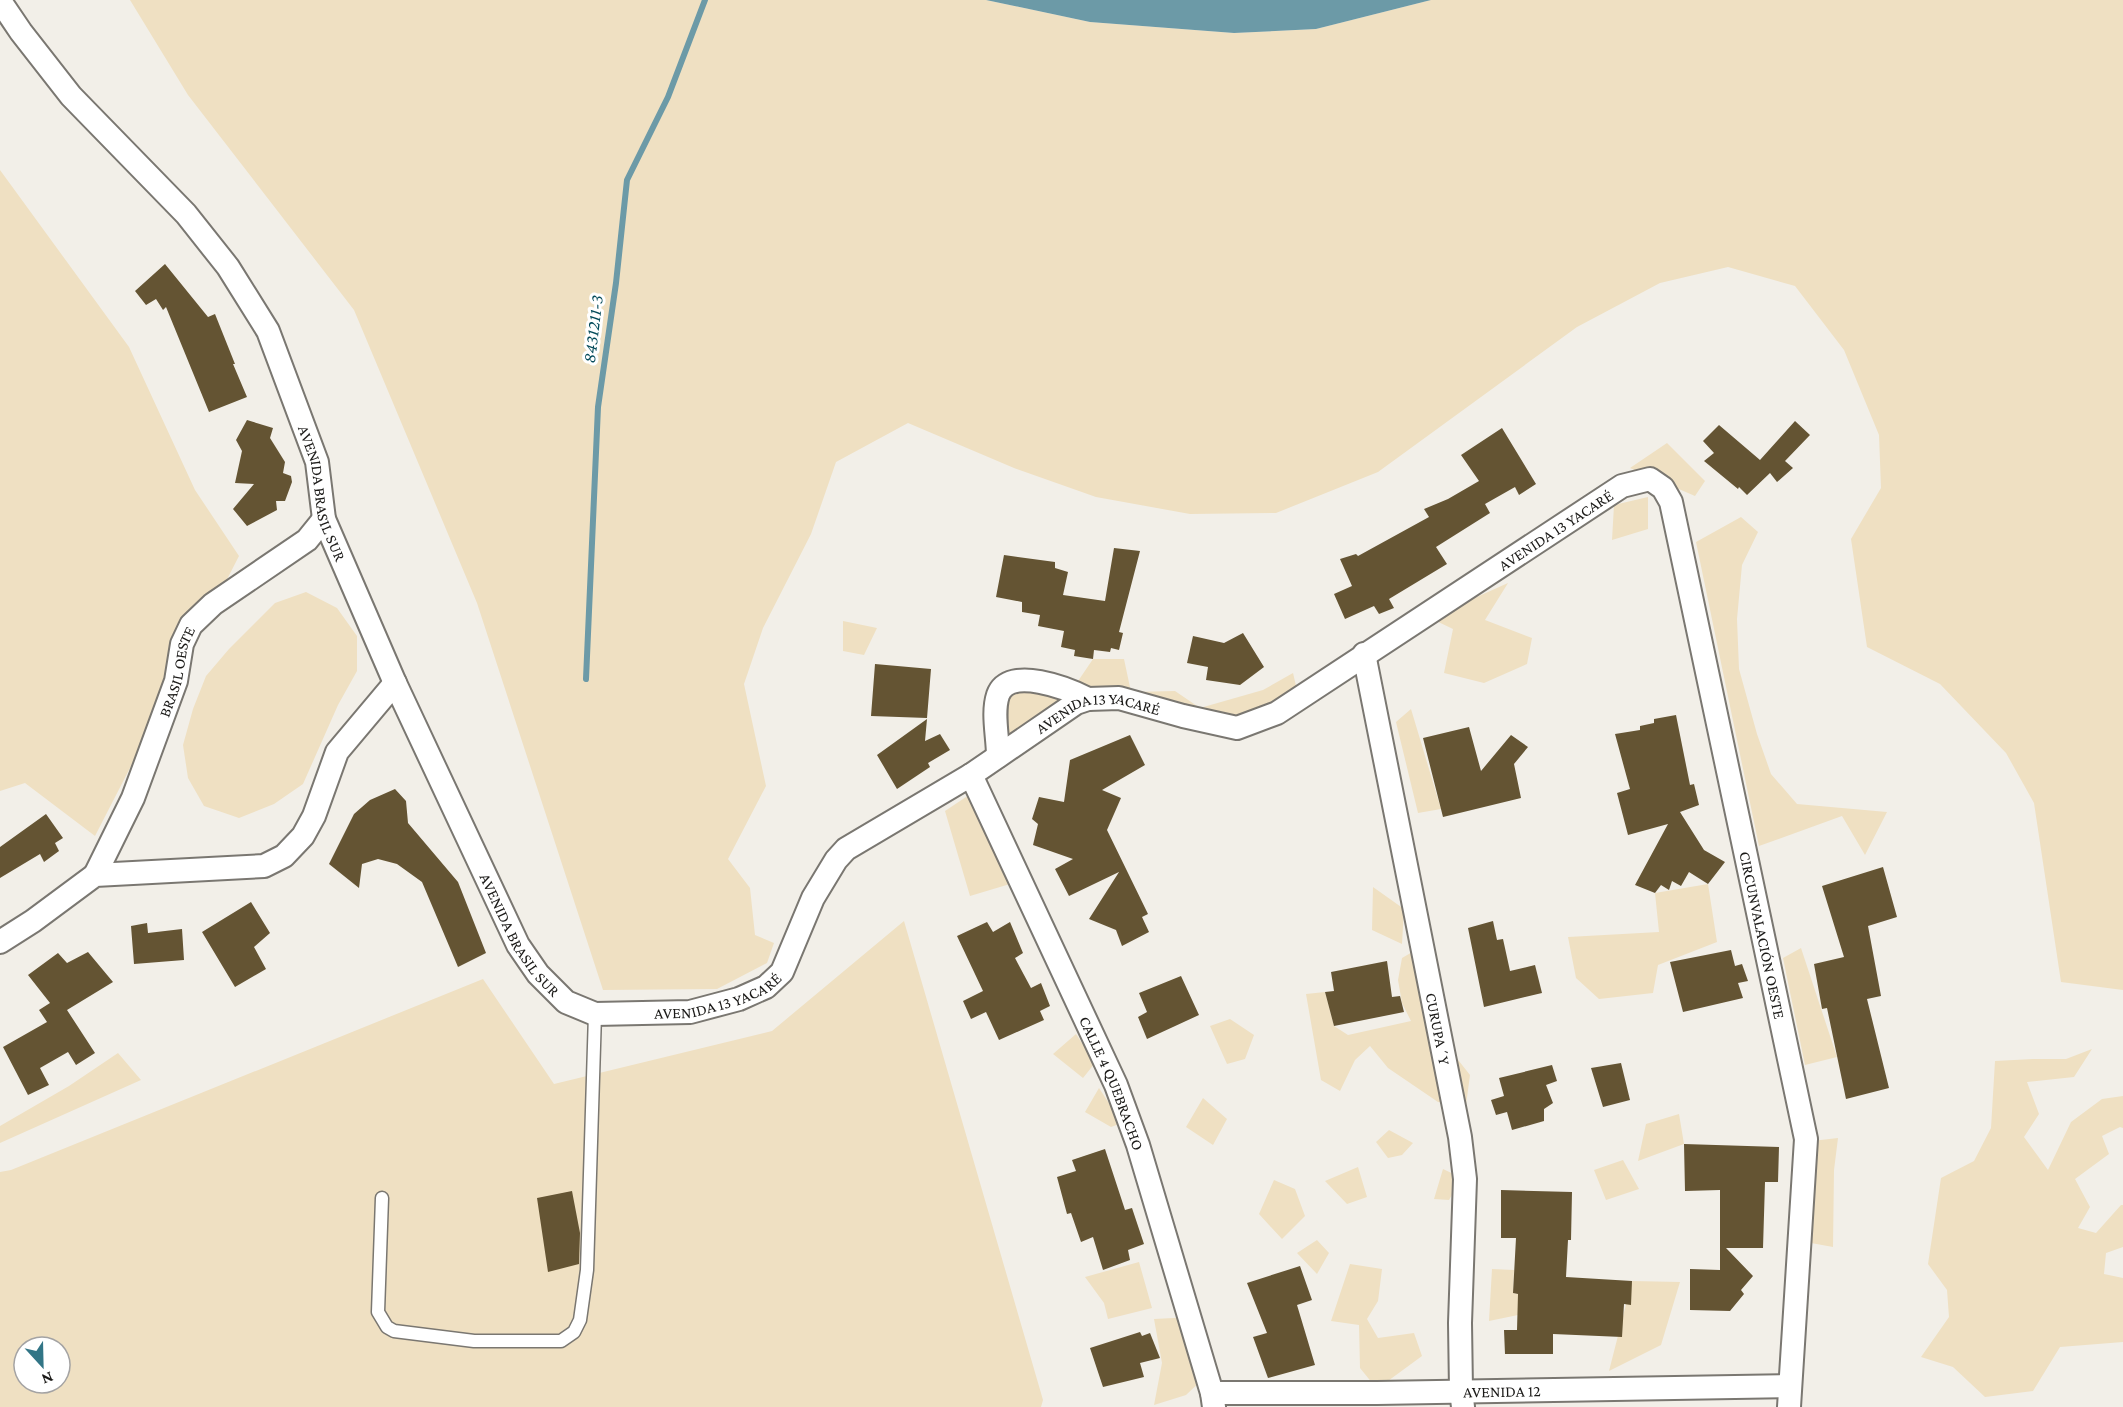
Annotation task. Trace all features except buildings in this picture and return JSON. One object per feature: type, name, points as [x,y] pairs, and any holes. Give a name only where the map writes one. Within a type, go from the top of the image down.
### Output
[{"type":"street","name":"AVENIDA BRASIL SUR","points":[[0,2],[71,96],[186,214],[228,267],[268,331],[317,462],[324,519],[395,683],[518,945],[538,974],[566,1002],[595,1014]]},
{"type":"street","name":"AVENIDA 13 YACARÉ","points":[[595,1014],[690,1012],[740,999],[766,987],[782,972],[813,898],[836,860],[846,849],[971,774],[1076,703],[1088,699],[1119,698],[1237,728],[1276,713],[1623,486],[1650,479]]},
{"type":"street","name":"CIRCUNVALACIÓN OESTE","points":[[1650,479],[1663,488],[1671,502],[1806,1139],[1789,1397]]},
{"type":"street","name":"BRASIL OESTE","points":[[0,942],[33,921],[94,875],[133,798],[176,681],[182,644],[191,625],[213,604],[307,540],[324,519]]},
{"type":"street","name":"CURUPA´Y","points":[[1364,654],[1460,1137],[1465,1179],[1460,1323],[1462,1398]]},
{"type":"street","points":[[998,756],[996,706],[1001,689],[1007,684],[1029,680],[1071,690],[1088,699]]},
{"type":"street","points":[[94,875],[264,866],[284,856],[303,836],[314,816],[337,752],[395,683]]},
{"type":"street","name":"CALLE 4 QUEBRACHO","points":[[971,774],[1116,1085],[1138,1145],[1213,1400]]},
{"type":"street","name":"AVENIDA 12","points":[[1213,1400],[1377,1393],[1462,1398],[1789,1397]]},
{"type":"lane","points":[[382,1198],[378,1312],[387,1327],[394,1331],[474,1341],[561,1341],[574,1332],[580,1320],[586,1270],[595,1014]]},
{"type":"shaded area","points":[[130,0],[986,0],[1090,22],[1234,33],[1316,29],[1431,0],[2123,0],[2123,990],[2061,982],[2034,803],[2006,753],[1940,684],[1867,647],[1851,539],[1881,488],[1879,435],[1844,350],[1795,286],[1728,267],[1660,283],[1577,327],[1378,472],[1276,513],[1190,514],[1096,497],[1014,468],[908,423],[836,462],[811,534],[763,628],[744,684],[766,786],[728,859],[750,888],[755,935],[774,943],[767,963],[717,989],[603,990],[477,603],[354,310],[188,95]]},
{"type":"shaded area","points":[[0,170],[129,347],[195,490],[239,556],[95,836],[25,783],[0,791]]},
{"type":"shaded area","points":[[1667,443],[1705,481],[1695,496],[1630,468]]},
{"type":"shaded area","points":[[1648,497],[1648,529],[1612,540],[1614,505]]},
{"type":"shaded area","points":[[1741,517],[1758,532],[1742,565],[1737,619],[1739,669],[1771,774],[1797,804],[1887,812],[1865,855],[1842,816],[1759,846],[1696,542]]},
{"type":"shaded area","points":[[1508,583],[1485,620],[1532,638],[1527,664],[1484,683],[1444,673],[1453,629],[1430,618]]},
{"type":"shaded area","points":[[306,592],[337,608],[357,636],[357,671],[338,705],[303,784],[274,804],[239,818],[204,806],[188,778],[183,745],[193,709],[206,676],[229,649],[275,603]]},
{"type":"shaded area","points":[[843,621],[877,628],[864,655],[843,651]]},
{"type":"shaded area","points":[[1093,659],[1124,659],[1131,692],[1175,691],[1200,708],[1263,690],[1293,673],[1297,690],[1255,712],[1232,719],[1099,690],[1008,736],[987,730],[1022,681],[1074,687]]},
{"type":"shaded area","points":[[1411,709],[1441,809],[1418,813],[1396,722]]},
{"type":"shaded area","points":[[972,793],[1010,884],[970,896],[945,811]]},
{"type":"shaded area","points":[[1708,884],[1717,942],[1658,965],[1653,993],[1599,999],[1576,978],[1568,937],[1659,932],[1655,893]]},
{"type":"shaded area","points":[[1373,887],[1404,909],[1402,944],[1372,930]]},
{"type":"shaded area","points":[[904,921],[1043,1400],[1041,1407],[0,1407],[0,1172],[11,1170],[483,979],[554,1084],[772,1031]]},
{"type":"shaded area","points":[[1801,948],[1837,1057],[1805,1065],[1783,958]]},
{"type":"shaded area","points":[[1414,951],[1425,1018],[1470,1075],[1466,1105],[1438,1102],[1388,1068],[1370,1046],[1355,1060],[1340,1091],[1321,1080],[1306,994],[1325,992],[1334,1026],[1348,1035],[1411,1021],[1402,1003],[1398,980],[1402,958]]},
{"type":"shaded area","points":[[1230,1019],[1254,1035],[1245,1059],[1227,1064],[1210,1026]]},
{"type":"shaded area","points":[[1076,1034],[1095,1063],[1083,1078],[1053,1054]]},
{"type":"shaded area","points":[[2092,1049],[2074,1077],[2027,1082],[2039,1114],[2024,1137],[2048,1170],[2071,1122],[2102,1099],[2123,1096],[2123,1128],[2120,1127],[2102,1136],[2109,1154],[2075,1179],[2090,1207],[2078,1228],[2096,1233],[2123,1205],[2123,1247],[2106,1253],[2104,1274],[2123,1278],[2123,1342],[2060,1347],[2033,1391],[1985,1397],[1953,1367],[1921,1357],[1949,1317],[1947,1290],[1928,1264],[1941,1178],[1974,1161],[1991,1128],[1995,1061],[2066,1059]]},
{"type":"shaded area","points":[[118,1053],[141,1080],[0,1143],[0,1126],[69,1086]]},
{"type":"shaded area","points":[[1099,1088],[1122,1123],[1111,1127],[1085,1112]]},
{"type":"shaded area","points":[[1203,1098],[1227,1119],[1213,1145],[1186,1127]]},
{"type":"shaded area","points":[[1679,1114],[1684,1144],[1638,1161],[1646,1124]]},
{"type":"shaded area","points":[[1389,1130],[1413,1143],[1402,1155],[1388,1158],[1376,1142]]},
{"type":"shaded area","points":[[1838,1138],[1834,1170],[1833,1247],[1811,1243],[1812,1141]]},
{"type":"shaded area","points":[[1623,1160],[1639,1189],[1606,1200],[1594,1170]]},
{"type":"shaded area","points":[[1358,1167],[1367,1197],[1347,1204],[1325,1181]]},
{"type":"shaded area","points":[[1443,1169],[1462,1178],[1449,1200],[1434,1199]]},
{"type":"shaded area","points":[[1274,1180],[1295,1189],[1305,1216],[1282,1239],[1259,1214]]},
{"type":"shaded area","points":[[1317,1240],[1329,1253],[1317,1274],[1297,1253]]},
{"type":"shaded area","points":[[1139,1262],[1152,1308],[1108,1319],[1104,1303],[1085,1277]]},
{"type":"shaded area","points":[[1350,1264],[1382,1269],[1378,1301],[1367,1319],[1378,1338],[1414,1333],[1422,1356],[1377,1389],[1360,1368],[1359,1325],[1331,1321]]},
{"type":"shaded area","points":[[1492,1269],[1514,1270],[1513,1293],[1527,1295],[1518,1315],[1489,1321]]},
{"type":"shaded area","points":[[1632,1281],[1680,1282],[1661,1345],[1609,1371]]},
{"type":"shaded area","points":[[1193,1317],[1203,1379],[1186,1395],[1154,1405],[1162,1363],[1154,1319]]},
{"type":"water","points":[[986,0],[1431,0],[1316,29],[1234,33],[1090,22]]},
{"type":"waterway","name":"8431211-3","points":[[586,679],[598,407],[616,283],[627,180],[668,97],[705,0]]}]
